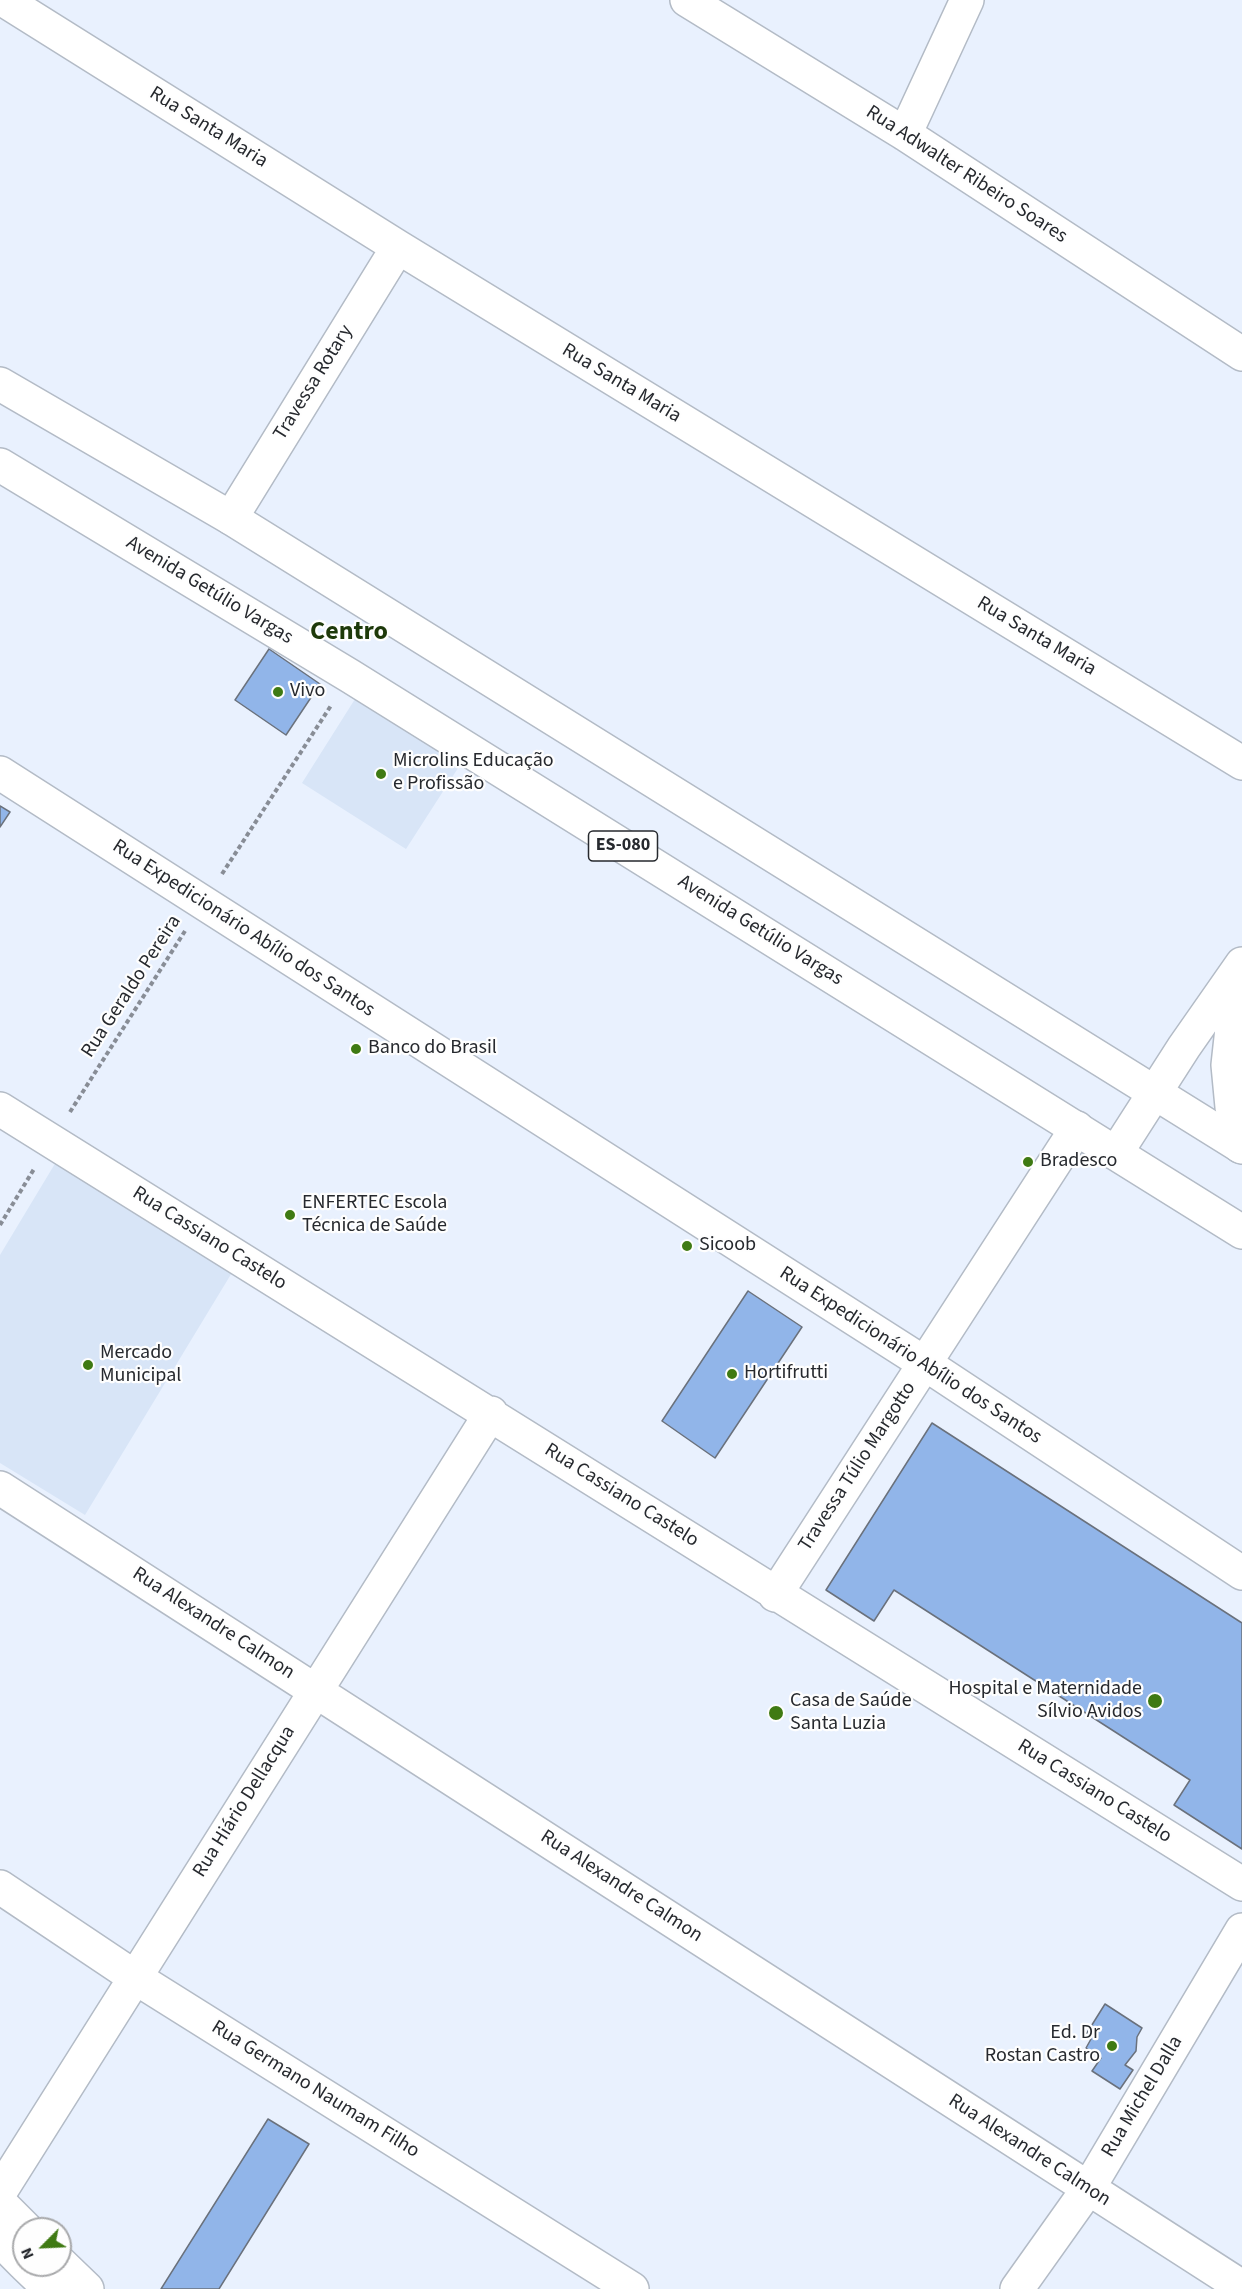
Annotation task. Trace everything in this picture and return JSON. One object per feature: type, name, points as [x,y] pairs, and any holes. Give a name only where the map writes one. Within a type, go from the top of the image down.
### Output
[{"type":"street","name":"Rua Santa Maria","points":[[4,0],[398,247],[1242,763]]},
{"type":"street","name":"Rua Adwalter Ribeiro Soares","points":[[687,0],[905,134],[1242,354]]},
{"type":"street","points":[[905,134],[967,0]]},
{"type":"street","name":"Travessa Rotary","points":[[231,518],[398,247]]},
{"type":"street","points":[[0,384],[231,518],[1241,1147]]},
{"type":"street","name":"Avenida Getúlio Vargas","points":[[0,465],[351,676],[1242,1232]]},
{"type":"street","name":"Rua Expedicionário Abílio dos Santos","points":[[0,773],[924,1363],[1242,1573]]},
{"type":"street","points":[[1116,1153],[1154,1093],[1240,968]]},
{"type":"street","points":[[1240,968],[1228,1065],[1232,1107],[1241,1147]]},
{"type":"street","name":"Rua Cassiano Castelo","points":[[0,1109],[1242,1884]]},
{"type":"street","name":"Travessa Túlio Margotto","points":[[776,1594],[1077,1128]]},
{"type":"street","name":"Rua Hiário Dellacqua","points":[[0,2192],[490,1413]]},
{"type":"street","name":"Rua Alexandre Calmon","points":[[0,1488],[1242,2287]]},
{"type":"street","name":"Rua Germano Naumam Filho","points":[[0,1887],[136,1978],[632,2289]]},
{"type":"street","name":"Rua Michel Dalla","points":[[1017,2289],[1088,2189],[1242,1930]]},
{"type":"street","points":[[0,2203],[14,2217]]},
{"type":"street","points":[[0,2240],[12,2252]]},
{"type":"street","points":[[72,2275],[87,2289]]},
{"type":"street","points":[[38,2277],[50,2289]]},
{"type":"path","name":"Rua Geraldo Pereira","points":[[0,1225],[203,903],[351,676]]},
{"type":"shaded area","name":"Microlins Educação e Profissão","points":[[355,699],[460,765],[406,849],[302,783]]},
{"type":"shaded area","name":"Mercado Municipal","points":[[59,1157],[236,1266],[85,1515],[0,1463],[0,1255]]},
{"type":"building","name":"Vivo","points":[[269,649],[320,684],[286,735],[235,700]]},
{"type":"building","points":[[0,806],[10,812],[0,827]]},
{"type":"building","name":"Hortifrutti","points":[[748,1291],[802,1327],[715,1458],[662,1421]]},
{"type":"building","name":"Hospital e Maternidade Sílvio Avidos","points":[[932,1423],[1242,1623],[1242,1849],[1174,1805],[1190,1780],[894,1590],[874,1621],[826,1590]]},
{"type":"building","name":"Ed. Dr Rostan Castro","points":[[1105,2004],[1142,2028],[1137,2037],[1136,2051],[1125,2065],[1133,2070],[1120,2089],[1092,2071],[1101,2058],[1086,2048],[1091,2039],[1085,2036]]},
{"type":"building","points":[[268,2119],[309,2144],[219,2289],[161,2289]]},
{"type":"place","name":"Vivo","points":[[278,692]]},
{"type":"place","name":"Microlins Educação e Profissão","points":[[381,774]]},
{"type":"place","name":"Banco do Brasil","points":[[356,1049]]},
{"type":"place","name":"Bradesco","points":[[1028,1162]]},
{"type":"place","name":"ENFERTEC Escola Técnica de Saúde","points":[[290,1215]]},
{"type":"place","name":"Sicoob","points":[[687,1246]]},
{"type":"place","name":"Mercado Municipal","points":[[88,1365]]},
{"type":"place","name":"Hortifrutti","points":[[732,1374]]},
{"type":"place","name":"Hospital e Maternidade Sílvio Avidos","points":[[1155,1701]]},
{"type":"place","name":"Casa de Saúde Santa Luzia","points":[[776,1713]]},
{"type":"place","name":"Ed. Dr Rostan Castro","points":[[1112,2046]]},
{"type":"district","name":"Centro","points":[[349,633]]}]
